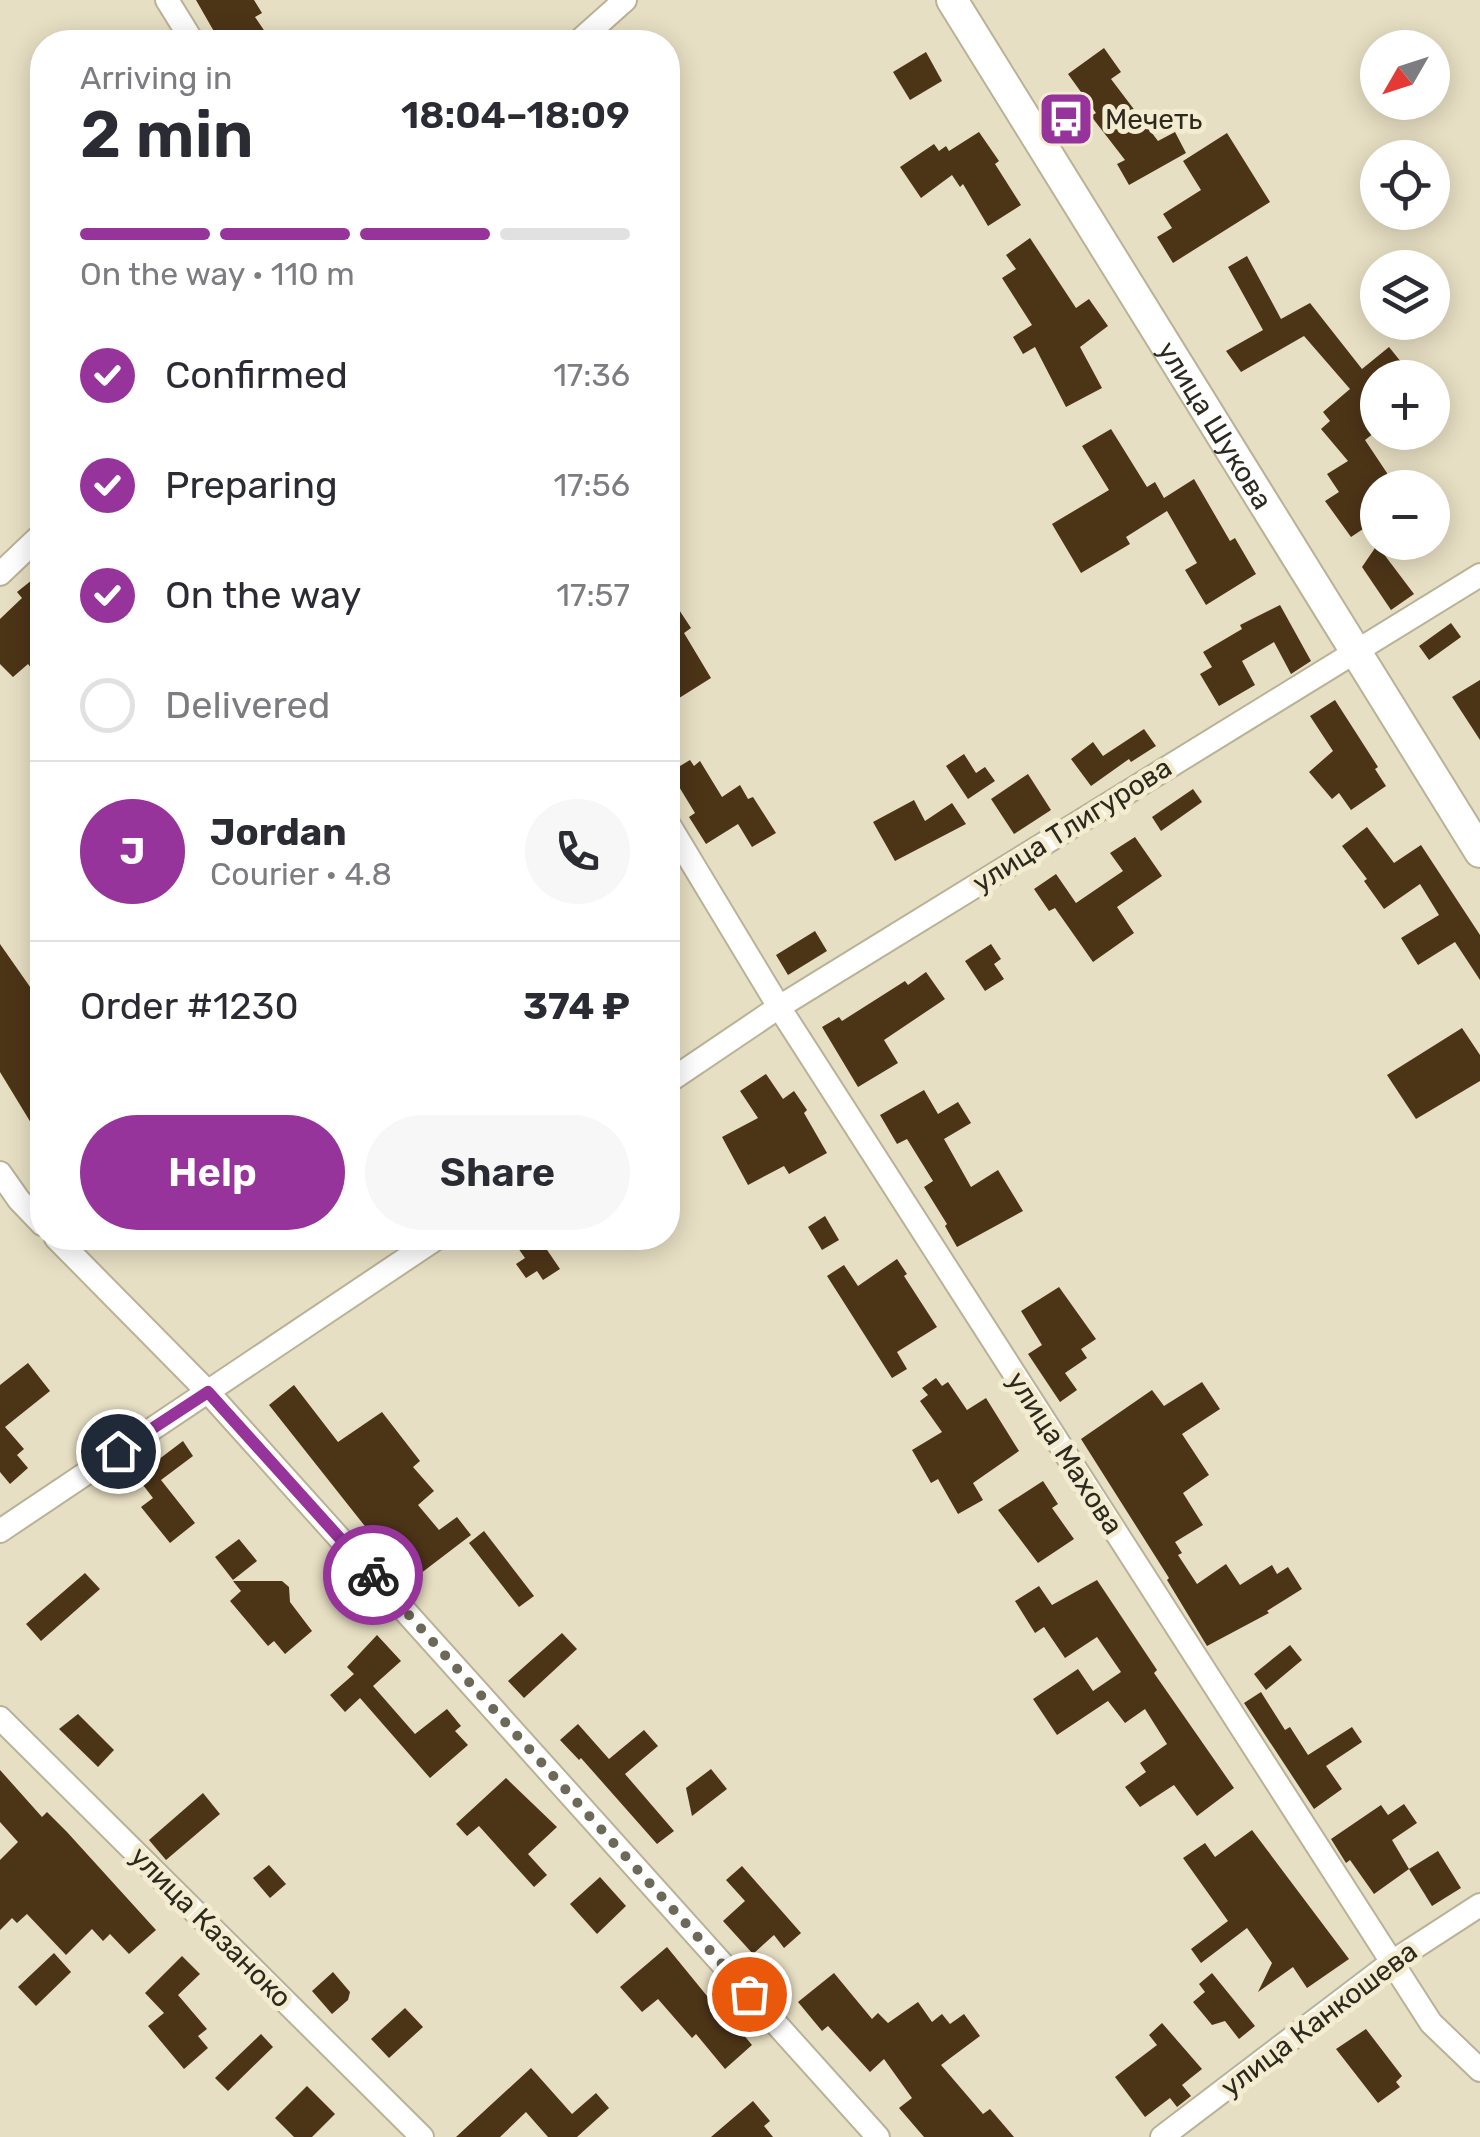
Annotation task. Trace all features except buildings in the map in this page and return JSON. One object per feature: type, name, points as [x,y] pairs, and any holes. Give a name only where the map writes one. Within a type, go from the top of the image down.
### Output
[{"type":"main road","name":"улица Шукова","points":[[952,0],[1480,852]]},
{"type":"street","points":[[167,0],[186,30]]},
{"type":"street","points":[[591,30],[625,0]]},
{"type":"street","points":[[0,574],[30,545]]},
{"type":"street","name":"улица Тлигурова","points":[[680,1074],[779,1007],[1480,574]]},
{"type":"street","name":"улица Махова","points":[[680,843],[779,1007],[1431,2023],[1480,2070]]},
{"type":"street","points":[[0,1173],[30,1211]]},
{"type":"street","points":[[68,1250],[208,1392],[878,2137]]},
{"type":"street","points":[[0,1531],[418,1250]]},
{"type":"street","name":"улица Казаноко","points":[[0,1718],[422,2137]]},
{"type":"street","name":"улица Канкошева","points":[[1162,2137],[1392,1962],[1480,1905]]},
{"type":"way so far","points":[[373,1575],[749,1994]]},
{"type":"place","name":"Мечеть","points":[[1066,119]]},
{"type":"route","points":[[118,1451],[208,1392],[373,1575]]}]
